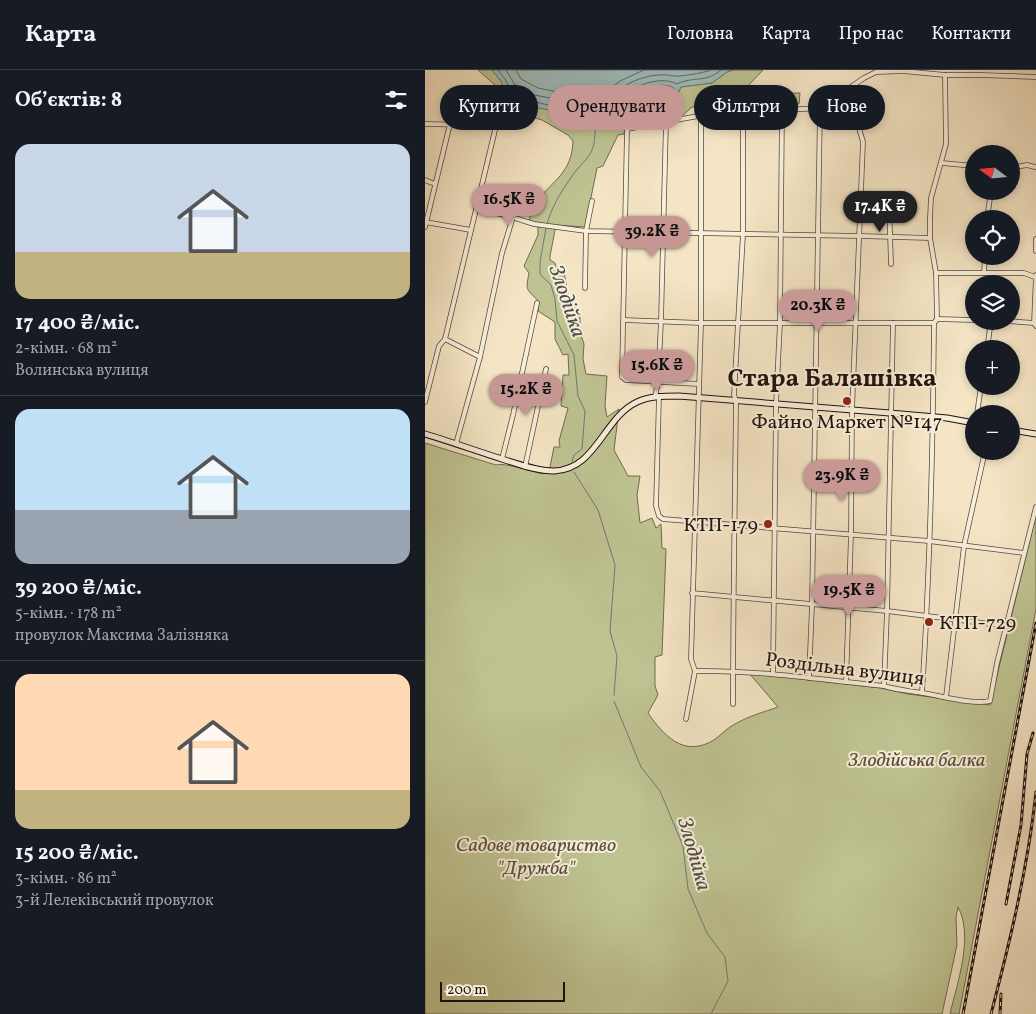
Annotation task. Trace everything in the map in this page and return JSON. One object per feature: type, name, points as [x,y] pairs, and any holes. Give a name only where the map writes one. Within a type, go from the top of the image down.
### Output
[{"type":"street","points":[[855,85],[876,72],[903,71],[1036,77]]},
{"type":"street","points":[[922,693],[927,615],[936,274],[930,238],[931,198],[946,144],[949,73]]},
{"type":"street","points":[[425,124],[440,124]]},
{"type":"street","points":[[448,130],[425,223],[471,230]]},
{"type":"street","points":[[425,402],[439,346],[445,339],[494,130]]},
{"type":"street","points":[[627,130],[622,377],[626,380],[699,384]]},
{"type":"street","points":[[666,130],[655,506],[659,516],[663,519],[929,541],[1024,553]]},
{"type":"street","points":[[686,719],[695,671],[691,659],[701,323],[701,130]]},
{"type":"street","points":[[733,704],[736,401],[734,395],[743,234],[743,130]]},
{"type":"street","points":[[773,674],[782,130]]},
{"type":"street","points":[[809,678],[812,605],[820,130]]},
{"type":"street","points":[[846,682],[847,608],[851,535],[852,410],[863,142],[860,130]]},
{"type":"street","points":[[942,163],[965,165]]},
{"type":"street","points":[[1020,166],[1027,165],[1036,167],[1036,172]]},
{"type":"street","points":[[425,180],[435,184]]},
{"type":"street","points":[[585,288],[586,231],[592,200]]},
{"type":"street","points":[[889,202],[891,264]]},
{"type":"street","points":[[477,209],[543,226],[586,231],[930,238]]},
{"type":"street","points":[[456,444],[480,357],[502,253],[513,217]]},
{"type":"street","points":[[1036,239],[1036,251]]},
{"type":"street","points":[[984,265],[984,273]]},
{"type":"street","points":[[936,274],[1024,273],[1036,276],[1035,324],[1020,322]]},
{"type":"street","points":[[502,459],[537,303]]},
{"type":"street","points":[[624,320],[701,323],[893,323],[965,320]]},
{"type":"street","points":[[884,686],[893,323]]},
{"type":"street","points":[[445,339],[480,357]]},
{"type":"street","points":[[525,466],[546,370]]},
{"type":"street","points":[[425,434],[525,466],[556,471],[579,463],[592,451],[620,414],[636,402],[657,396],[890,412],[965,422]]},
{"type":"street","points":[[1020,431],[1036,434]]},
{"type":"street","points":[[946,697],[964,546],[983,460]]},
{"type":"street","points":[[693,593],[927,615],[1007,626],[1036,507]]},
{"type":"street","name":"Роздільна вулиця","points":[[695,671],[732,670],[773,674],[884,686],[897,690],[985,702],[990,701],[1007,626]]},
{"type":"green space","points":[[478,70],[492,70],[503,85],[495,85]]},
{"type":"green space","points":[[733,70],[763,70],[749,85],[696,85],[712,83]]},
{"type":"green space","points":[[694,85],[694,107],[684,114],[684,87]]},
{"type":"green space","points":[[798,93],[800,93],[799,104]]},
{"type":"green space","points":[[538,107],[548,110],[548,123],[538,119]]},
{"type":"green space","points":[[559,130],[625,130],[624,134],[618,135],[603,166],[597,168],[585,227],[556,225],[550,260],[555,263],[557,270],[564,272],[569,300],[575,301],[577,312],[580,315],[580,332],[584,344],[583,359],[586,374],[607,376],[605,406],[607,417],[619,409],[614,450],[628,476],[640,476],[637,495],[640,523],[652,518],[656,528],[661,524],[662,548],[666,549],[662,655],[655,657],[655,686],[658,695],[648,713],[668,736],[684,745],[693,747],[703,745],[714,740],[729,727],[740,721],[778,707],[749,673],[881,688],[908,694],[990,705],[1036,515],[1036,609],[959,1014],[950,1014],[963,960],[963,919],[958,907],[956,917],[957,945],[942,1014],[425,1014],[425,443],[496,465],[511,466],[543,474],[550,467],[554,447],[560,447],[559,441],[568,408],[561,406],[563,375],[569,375],[568,354],[563,355],[555,339],[555,322],[538,311],[539,302],[528,290],[529,273],[524,266],[538,235],[538,227],[528,224],[532,209],[542,194],[561,175],[569,161],[573,141],[568,135]]},
{"type":"water","points":[[492,70],[733,70],[712,83],[684,87],[684,85],[548,85],[548,110],[538,108],[538,85],[503,85]]},
{"type":"waterway","name":"Злодійка","points":[[547,224],[560,195],[592,151],[595,130]]},
{"type":"waterway","name":"Злодійка","points":[[546,228],[540,262],[540,274],[551,285],[555,299],[557,321],[574,355],[578,396],[585,411],[582,449],[574,455],[572,461]]},
{"type":"waterway","name":"Злодійка","points":[[574,472],[598,510],[615,565],[610,631],[617,656],[614,695]]},
{"type":"waterway","name":"Злодійка","points":[[614,701],[641,767],[660,791],[683,846],[688,889],[707,933],[725,957],[728,981],[711,1014]]},
{"type":"railway","points":[[963,1014],[1036,623]]},
{"type":"railway","points":[[1006,904],[1021,825],[1027,754],[1033,733]]},
{"type":"railway","points":[[991,1014],[1018,904],[1036,792]]},
{"type":"railway","points":[[1000,1014],[1001,994]]},
{"type":"place","name":"Файно Маркет №147","points":[[847,401]]},
{"type":"place","name":"КТП-179","points":[[768,524]]},
{"type":"place","name":"КТП-729","points":[[929,622]]},
{"type":"district","name":"Стара Балашівка","points":[[832,377]]},
{"type":"park label","name":"Злодійська балка","points":[[917,759]]},
{"type":"park label","name":"Садове товариство \"Дружба\"","points":[[536,856]]}]
